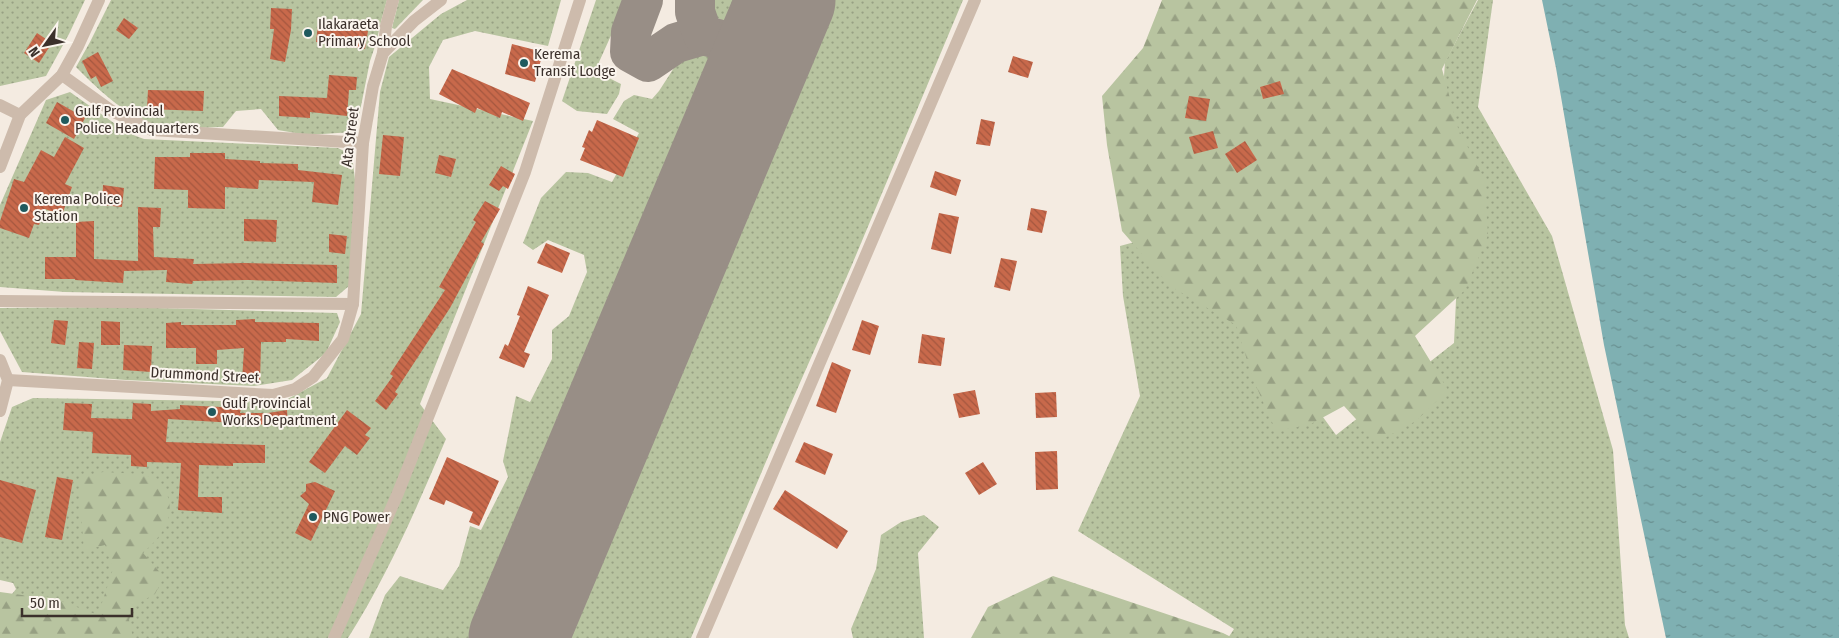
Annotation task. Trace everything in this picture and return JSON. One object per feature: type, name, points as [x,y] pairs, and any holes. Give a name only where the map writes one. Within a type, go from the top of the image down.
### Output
[{"type":"street","points":[[0,167],[20,115],[62,75],[78,46],[99,0]]},
{"type":"street","points":[[383,53],[386,26],[393,0]]},
{"type":"street","name":"Ata Street","points":[[353,304],[363,143],[373,86],[383,53],[414,21],[441,0]]},
{"type":"street","points":[[334,638],[398,493],[525,172],[580,0]]},
{"type":"street","points":[[702,638],[975,0]]},
{"type":"street","points":[[62,75],[112,111],[152,130],[363,143]]},
{"type":"street","points":[[0,105],[20,115]]},
{"type":"street","points":[[0,301],[353,304]]},
{"type":"street","name":"Drummond Street","points":[[8,380],[273,395],[295,389],[313,377],[343,338],[353,304]]},
{"type":"street","points":[[0,360],[8,380],[0,411]]},
{"type":"green space","points":[[0,0],[85,0],[46,76],[0,86]]},
{"type":"green space","points":[[111,0],[387,0],[370,61],[358,121],[353,132],[307,135],[278,130],[261,109],[236,111],[223,127],[186,128],[165,127],[139,118],[127,111],[105,95],[76,67]]},
{"type":"green space","points":[[399,0],[423,0],[395,29],[392,28]]},
{"type":"green space","points":[[467,0],[561,0],[548,46],[475,31],[443,40],[429,67],[430,99],[533,121],[420,404],[446,439],[389,565],[348,638],[0,638],[0,601],[5,603],[16,589],[13,583],[0,580],[0,442],[12,407],[33,398],[282,402],[327,378],[361,314],[380,92],[389,57],[441,14]]},
{"type":"green space","points":[[596,0],[627,0],[595,71],[621,84],[619,94],[607,114],[577,111],[562,101]]},
{"type":"green space","points":[[710,0],[771,0],[757,20],[740,26],[725,23],[711,13]]},
{"type":"green space","points":[[808,0],[963,0],[851,267],[691,638],[536,638]]},
{"type":"green space","points":[[1162,0],[1477,0],[1442,69],[1458,128],[1484,179],[1488,235],[1465,290],[1415,336],[1448,390],[1416,421],[1377,442],[1344,406],[1309,425],[1276,431],[1253,379],[1236,325],[1170,286],[1122,231],[1107,145],[1102,96],[1143,48]]},
{"type":"green space","points":[[1478,0],[1493,0],[1478,107],[1552,236],[1613,450],[1625,625],[1629,638],[1228,638],[1234,629],[1078,531],[1140,396],[1123,296],[1120,246],[1186,228],[1336,435],[1454,343],[1458,257],[1444,76],[1445,62]]},
{"type":"green space","points":[[696,47],[713,49],[723,53],[731,61],[735,68],[734,87],[501,638],[369,638],[385,595],[400,576],[443,590],[459,566],[470,526],[481,530],[508,477],[503,461],[516,396],[530,402],[552,359],[552,330],[569,316],[587,272],[584,255],[548,240],[533,250],[523,243],[541,198],[566,172],[588,173],[612,182],[639,133],[613,119],[624,101],[634,95],[652,99],[683,54]]},
{"type":"green space","points":[[70,92],[128,133],[144,139],[338,148],[352,155],[356,188],[349,286],[336,297],[65,292],[0,287],[0,205],[46,100]]},
{"type":"green space","points":[[120,307],[337,313],[340,322],[326,353],[292,380],[254,386],[126,380],[22,372],[0,331],[0,308]]},
{"type":"green space","points":[[103,472],[140,474],[158,479],[169,501],[169,516],[163,530],[143,553],[164,577],[155,594],[133,606],[129,620],[133,638],[0,638],[0,592],[50,597],[98,615],[113,569],[105,545],[84,550],[80,500],[81,477]]},
{"type":"green space","points":[[924,515],[939,527],[918,553],[924,638],[853,638],[851,629],[876,569],[881,535],[901,522]]},
{"type":"green space","points":[[1053,576],[1233,638],[971,638],[988,607]]},
{"type":"water","points":[[1542,0],[1839,0],[1839,638],[1666,638],[1604,345],[1556,68]]},
{"type":"building","points":[[271,8],[292,9],[291,30],[285,62],[270,59],[274,29],[270,29]]},
{"type":"building","points":[[124,18],[138,28],[129,39],[116,30]]},
{"type":"building","points":[[318,24],[368,31],[365,49],[316,42]]},
{"type":"building","points":[[37,33],[52,43],[39,63],[24,53]]},
{"type":"building","name":"Kerema Transit Lodge","points":[[512,44],[543,52],[535,82],[505,74]]},
{"type":"building","points":[[98,52],[113,81],[101,87],[96,76],[91,79],[82,61]]},
{"type":"building","points":[[1013,56],[1033,62],[1028,78],[1008,72]]},
{"type":"building","points":[[452,69],[530,103],[523,121],[502,112],[500,118],[477,108],[475,113],[439,94]]},
{"type":"building","points":[[329,75],[357,77],[356,90],[349,90],[347,116],[310,112],[310,118],[279,116],[279,96],[327,98]]},
{"type":"building","points":[[1280,81],[1284,94],[1263,99],[1260,87]]},
{"type":"building","points":[[148,90],[204,91],[203,111],[147,109]]},
{"type":"building","points":[[1189,96],[1210,99],[1206,121],[1185,118]]},
{"type":"building","points":[[57,102],[85,118],[74,139],[46,123]]},
{"type":"building","points":[[981,119],[995,122],[990,146],[976,144]]},
{"type":"building","points":[[597,120],[639,138],[623,177],[580,160],[585,148],[582,147],[589,130],[592,132]]},
{"type":"building","points":[[1213,131],[1218,148],[1194,154],[1189,137]]},
{"type":"building","points":[[383,135],[404,137],[400,176],[379,174]]},
{"type":"building","points":[[65,137],[84,148],[65,184],[72,187],[62,215],[45,209],[39,225],[34,224],[29,238],[0,228],[0,221],[14,179],[24,182],[41,150],[54,157]]},
{"type":"building","points":[[1245,141],[1257,160],[1237,173],[1225,154]]},
{"type":"building","points":[[190,153],[225,153],[225,159],[260,161],[260,163],[298,164],[298,170],[342,175],[338,205],[312,202],[314,182],[259,180],[258,189],[225,187],[225,209],[188,208],[188,190],[154,189],[155,157],[190,157]]},
{"type":"building","points":[[439,155],[456,159],[451,177],[435,173]]},
{"type":"building","points":[[501,166],[515,174],[508,189],[503,186],[499,191],[489,185]]},
{"type":"building","points":[[935,171],[961,180],[956,196],[930,187]]},
{"type":"building","points":[[103,185],[124,188],[122,207],[102,205]]},
{"type":"building","points":[[485,201],[500,209],[481,242],[484,244],[450,308],[395,392],[398,394],[386,410],[375,401],[393,376],[390,374],[445,290],[439,287],[476,222],[473,220]]},
{"type":"building","points":[[138,207],[161,208],[160,227],[153,227],[154,257],[194,259],[193,264],[337,265],[337,283],[248,280],[193,281],[192,284],[166,282],[167,270],[124,271],[123,283],[75,279],[45,279],[45,257],[76,257],[76,222],[94,221],[94,259],[138,261]]},
{"type":"building","points":[[1031,208],[1047,211],[1042,233],[1027,230]]},
{"type":"building","points":[[939,213],[959,217],[951,254],[931,249]]},
{"type":"building","points":[[244,219],[277,220],[276,242],[244,241]]},
{"type":"building","points":[[329,234],[347,236],[345,254],[329,252]]},
{"type":"building","points":[[546,243],[570,253],[562,273],[537,263]]},
{"type":"building","points":[[1001,258],[1017,261],[1010,291],[994,287]]},
{"type":"building","points":[[528,286],[549,295],[524,352],[530,354],[524,368],[499,358],[505,344],[508,346],[520,316],[517,315]]},
{"type":"building","points":[[255,319],[255,322],[319,323],[319,341],[286,339],[286,342],[261,342],[260,382],[242,381],[244,348],[217,350],[217,364],[196,364],[196,348],[166,348],[166,323],[181,322],[181,325],[236,325],[236,320]]},
{"type":"building","points":[[54,320],[68,321],[65,345],[51,343]]},
{"type":"building","points":[[862,320],[879,326],[870,355],[852,350]]},
{"type":"building","points":[[101,321],[120,322],[120,345],[101,345]]},
{"type":"building","points":[[922,334],[945,338],[941,366],[918,363]]},
{"type":"building","points":[[79,342],[94,343],[92,369],[77,368]]},
{"type":"building","points":[[124,345],[152,346],[151,372],[123,370]]},
{"type":"building","points":[[832,362],[851,370],[836,413],[816,406]]},
{"type":"building","points":[[975,390],[980,414],[959,418],[953,394]]},
{"type":"building","points":[[1056,392],[1057,417],[1036,418],[1035,393]]},
{"type":"building","points":[[65,403],[92,404],[91,418],[132,419],[133,403],[151,404],[151,411],[180,409],[180,405],[241,408],[240,413],[268,413],[287,410],[288,426],[168,419],[166,442],[265,445],[265,463],[233,463],[233,466],[199,465],[198,497],[222,497],[222,513],[178,510],[181,463],[147,462],[147,467],[131,466],[131,455],[92,453],[93,432],[63,430]]},
{"type":"building","points":[[347,410],[371,428],[365,435],[370,438],[357,455],[345,446],[325,473],[309,462]]},
{"type":"building","points":[[804,442],[833,454],[825,475],[795,462]]},
{"type":"building","points":[[1057,451],[1058,489],[1036,490],[1035,452]]},
{"type":"building","points":[[447,457],[499,481],[479,526],[469,522],[473,512],[446,500],[444,505],[429,499]]},
{"type":"building","points":[[983,462],[997,484],[979,495],[965,473]]},
{"type":"building","points":[[57,477],[73,480],[62,540],[45,537]]},
{"type":"building","points":[[0,480],[36,490],[22,543],[0,537]]},
{"type":"building","name":"PNG Power","points":[[315,482],[335,491],[311,541],[295,533],[309,504],[300,496],[306,491],[306,484]]},
{"type":"building","points":[[785,490],[848,531],[837,549],[773,509]]},
{"type":"taxiway","points":[[643,0],[631,32],[630,52],[648,62],[676,43],[703,35],[764,52]]},
{"type":"taxiway","points":[[695,0],[695,12],[703,35]]},
{"type":"runway","points":[[518,638],[786,0]]},
{"type":"place","name":"Ilakaraeta Primary School","points":[[308,33]]},
{"type":"place","name":"Kerema Transit Lodge","points":[[524,63]]},
{"type":"place","name":"Gulf Provincial Police Headquarters","points":[[65,120]]},
{"type":"place","name":"Kerema Police Station","points":[[24,208]]},
{"type":"place","name":"Gulf Provincial Works Department","points":[[212,412]]},
{"type":"place","name":"PNG Power","points":[[313,517]]}]
